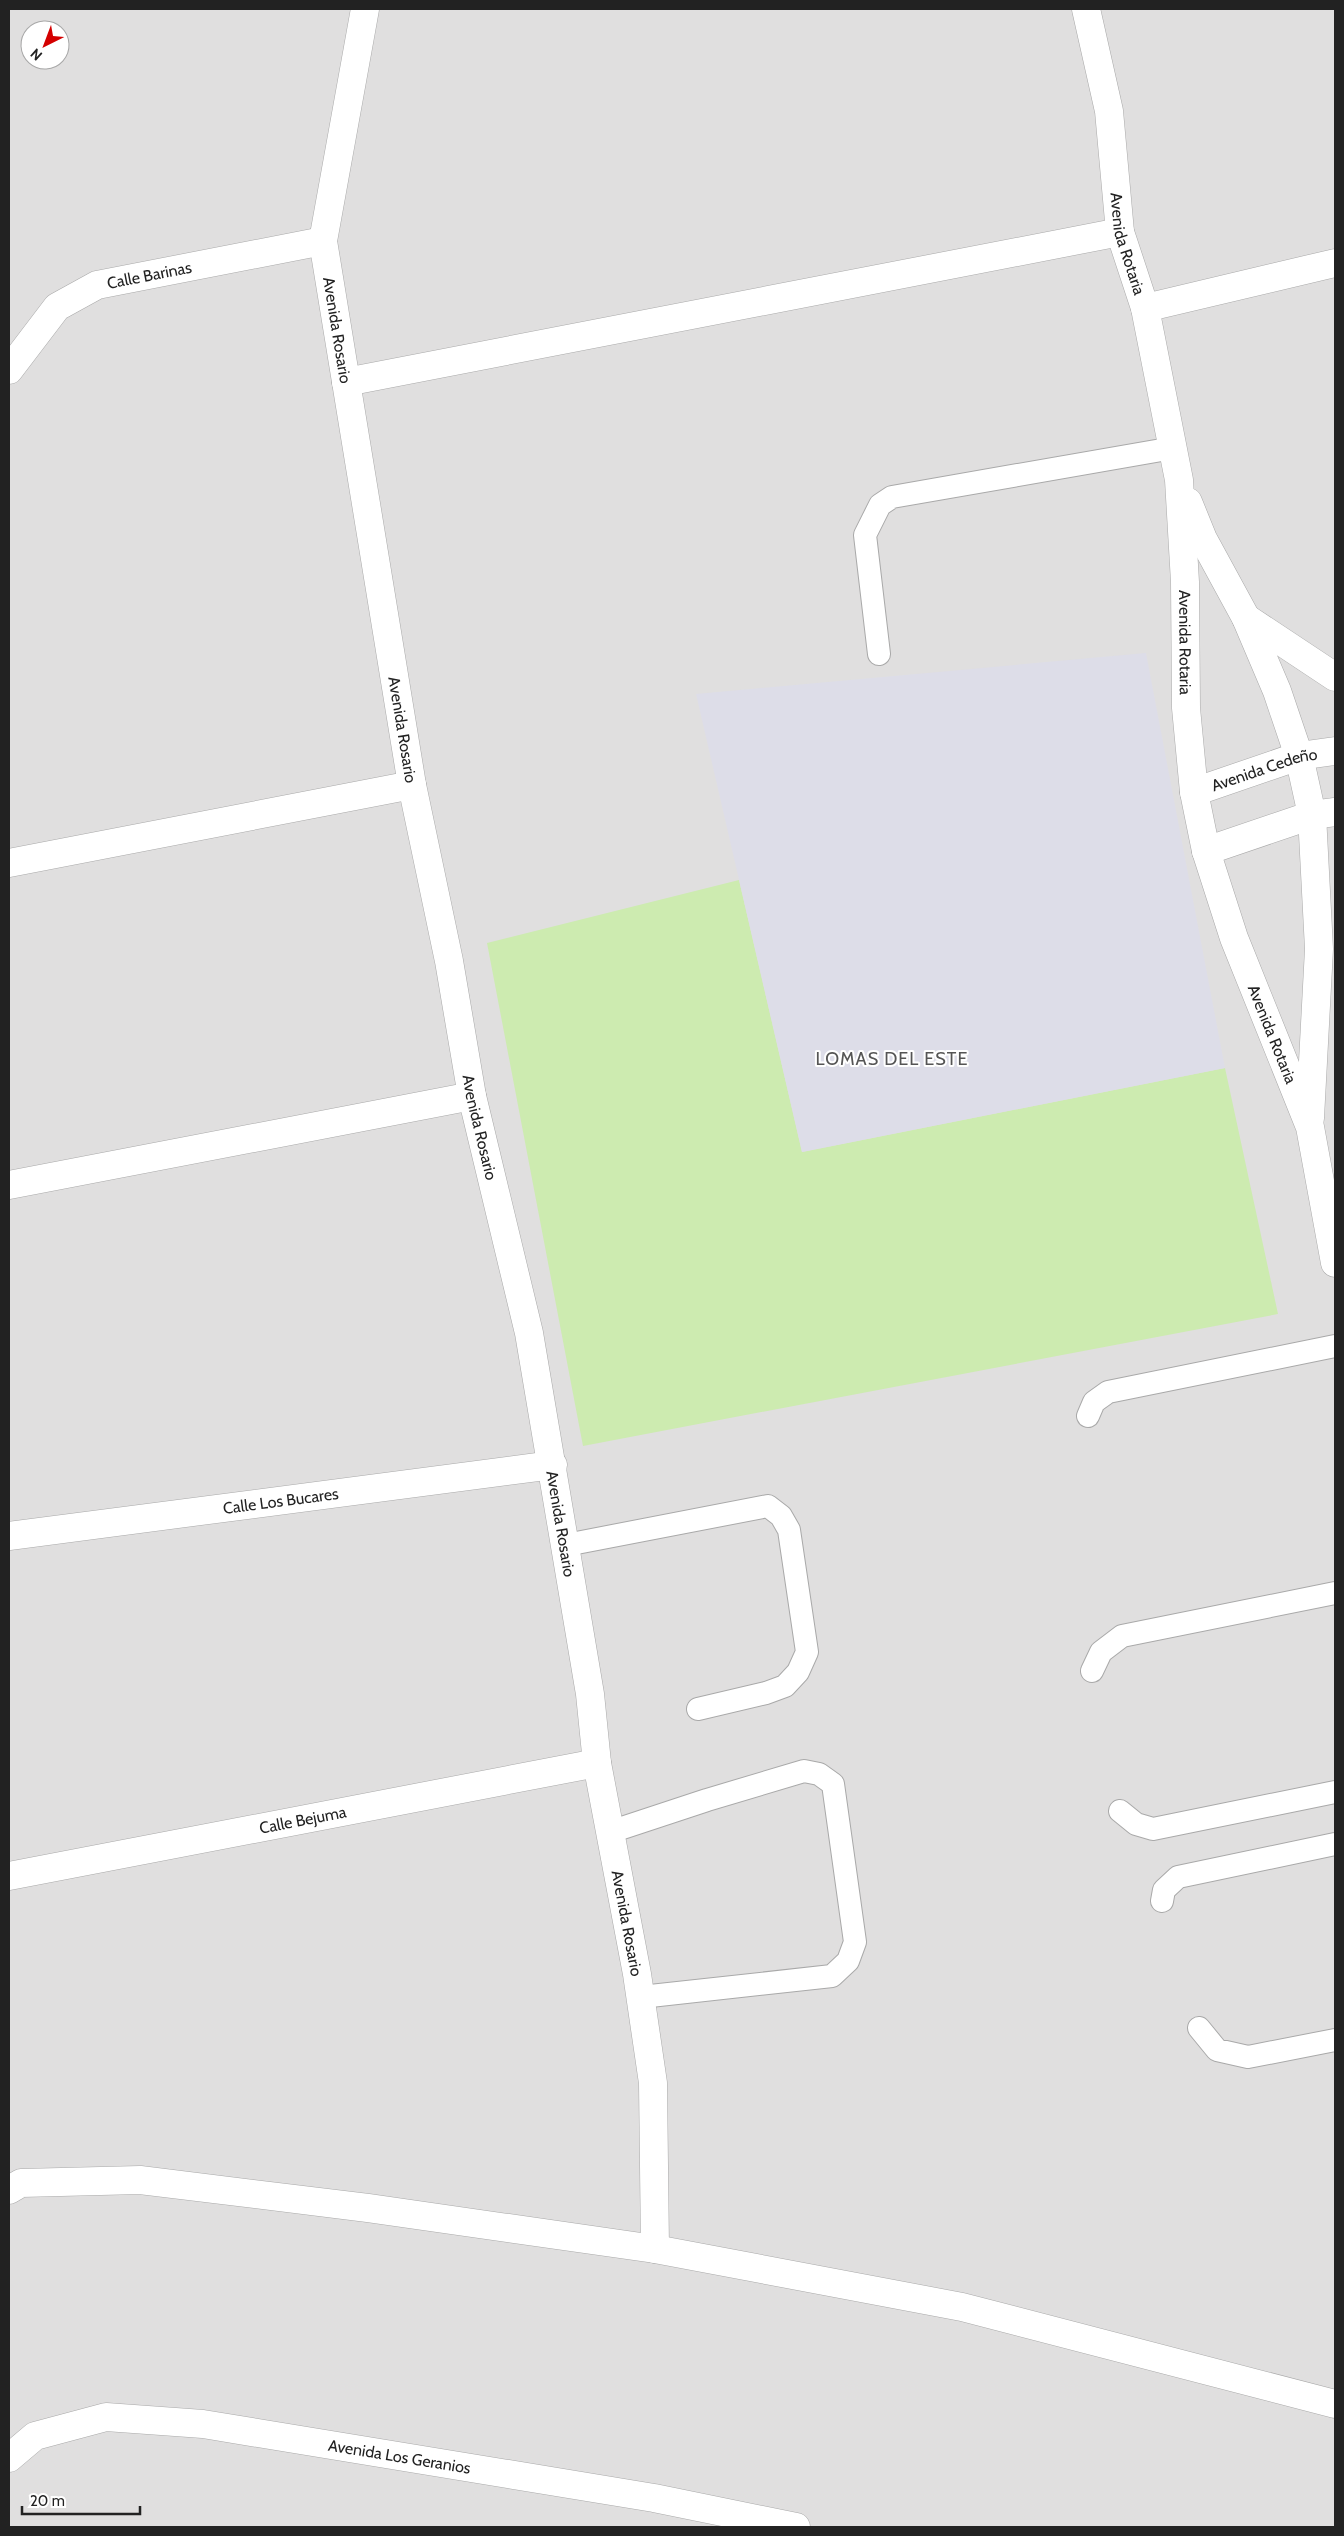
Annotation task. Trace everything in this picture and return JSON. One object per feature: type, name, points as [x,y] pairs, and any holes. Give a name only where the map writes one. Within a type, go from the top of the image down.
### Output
[{"type":"street","name":"Avenida Rosario","points":[[366,9],[323,241],[412,785],[449,961],[472,1096],[529,1333],[553,1465],[590,1694],[597,1763],[641,1996],[653,2083],[656,2249]]},
{"type":"street","name":"Avenida Rotaria","points":[[1086,9],[1109,111],[1120,232],[1145,308],[1179,480],[1185,582],[1186,708],[1194,792],[1206,851],[1234,938],[1310,1127],[1335,1264]]},
{"type":"street","points":[[346,382],[1120,232]]},
{"type":"street","name":"Calle Barinas","points":[[9,370],[57,307],[97,285],[323,241]]},
{"type":"street","points":[[1145,308],[1335,263]]},
{"type":"street","points":[[1179,480],[1203,539],[1246,618],[1277,690],[1299,756],[1324,814],[1318,987],[1310,1127]]},
{"type":"street","points":[[1246,618],[1335,677]]},
{"type":"street","name":"Avenida Cedeño","points":[[1194,792],[1299,756],[1335,751]]},
{"type":"street","points":[[9,863],[412,785]]},
{"type":"street","points":[[1206,851],[1324,814]]},
{"type":"street","points":[[1318,987],[1335,954]]},
{"type":"street","points":[[9,1185],[472,1096]]},
{"type":"street","name":"Calle Los Bucares","points":[[9,1536],[553,1465]]},
{"type":"street","name":"Calle Bejuma","points":[[9,1876],[597,1763]]},
{"type":"street","points":[[13,2179],[140,2180],[368,2208],[656,2249],[962,2308],[1335,2404]]},
{"type":"street","name":"Avenida Los Geranios","points":[[9,2458],[35,2436],[106,2417],[203,2424],[654,2498],[796,2527]]},
{"type":"lane","points":[[879,654],[865,534],[880,505],[892,496],[1173,448]]},
{"type":"lane","points":[[1088,1416],[1094,1402],[1108,1392],[1335,1346]]},
{"type":"lane","points":[[566,1544],[768,1506],[781,1516],[789,1530],[807,1652],[798,1672],[785,1686],[766,1693],[698,1709]]},
{"type":"lane","points":[[1092,1671],[1101,1652],[1122,1636],[1335,1593]]},
{"type":"lane","points":[[610,1832],[804,1771],[819,1774],[833,1784],[855,1942],[848,1961],[832,1976],[641,1996]]},
{"type":"lane","points":[[1120,1811],[1136,1824],[1153,1829],[1335,1792]]},
{"type":"lane","points":[[1162,1900],[1164,1890],[1178,1877],[1335,1844]]},
{"type":"lane","points":[[1199,2028],[1217,2050],[1248,2057],[1335,2040]]},
{"type":"shaded area","points":[[9,9],[1335,9],[1335,2527],[9,2527]]},
{"type":"shaded area","points":[[1146,653],[1225,1068],[802,1152],[696,694]]},
{"type":"green space","points":[[739,880],[802,1152],[1225,1068],[1278,1314],[583,1446],[487,943]]},
{"type":"district","name":"LOMAS DEL ESTE","points":[[892,1059]]}]
